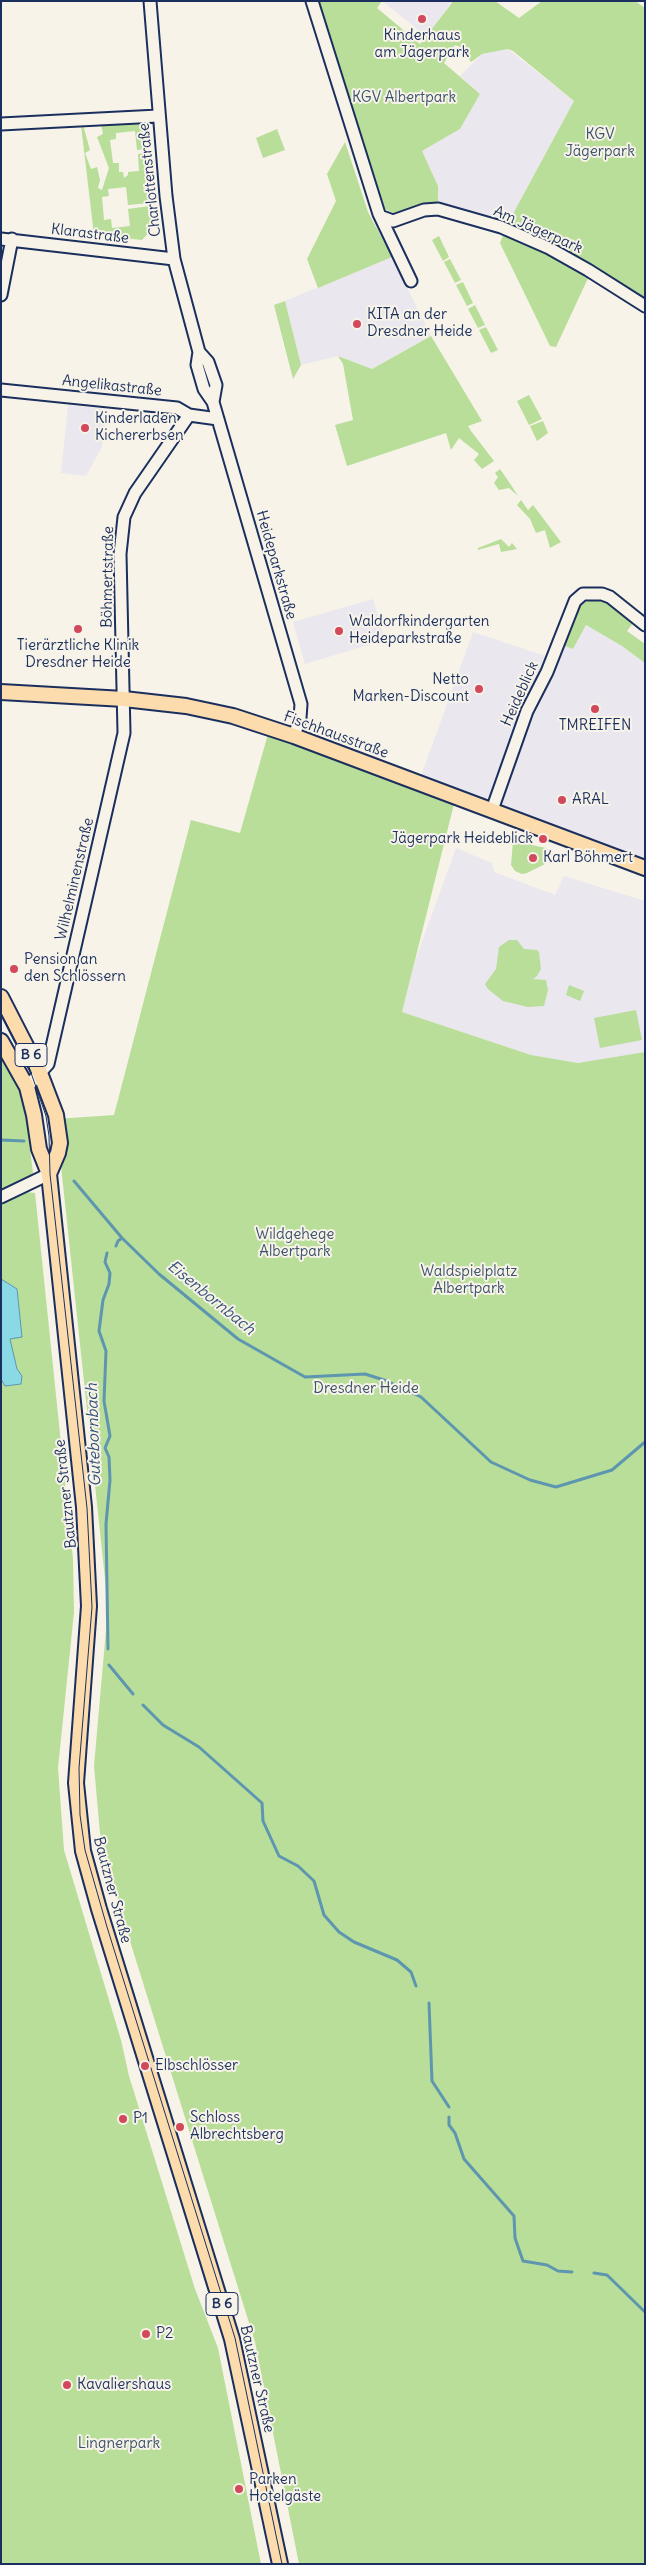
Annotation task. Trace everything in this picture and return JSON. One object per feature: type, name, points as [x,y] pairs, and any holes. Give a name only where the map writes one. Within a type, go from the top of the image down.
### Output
[{"type":"main road","name":"Fischhausstraße","points":[[1,692],[124,699],[208,710],[294,736],[645,868]]},
{"type":"main road","name":"Bautzner Straße","points":[[1,997],[40,1073],[56,1115],[59,1130],[58,1153],[49,1174]]},
{"type":"main road","name":"Bautzner Straße","points":[[1,1041],[27,1087],[34,1115],[39,1149],[49,1174],[88,1549],[89,1623],[76,1783],[80,1832],[96,1901],[232,2339],[280,2564]]},
{"type":"street","name":"Charlottenstraße","points":[[150,1],[158,116],[174,259],[199,352],[208,362],[216,385],[213,402]]},
{"type":"street","points":[[312,1],[382,217],[411,281]]},
{"type":"street","points":[[1,124],[158,116]]},
{"type":"street","name":"Am Jägerpark","points":[[382,217],[393,221],[424,210],[438,208],[501,227],[548,248],[588,270],[645,306]]},
{"type":"street","points":[[1,295],[6,239]]},
{"type":"street","name":"Klarastraße","points":[[6,239],[174,259]]},
{"type":"street","name":"Angelikastraße","points":[[1,390],[177,408],[189,415],[218,419]]},
{"type":"street","name":"Heideparkstraße","points":[[213,402],[301,704],[300,718],[294,736]]},
{"type":"street","name":"Böhmertstraße","points":[[124,699],[120,554],[124,518],[135,493],[189,415]]},
{"type":"street","name":"Heideblick","points":[[492,810],[527,711],[547,672],[569,611],[575,600],[582,594],[602,594],[610,597],[645,625]]},
{"type":"street","name":"Wilhelminenstraße","points":[[27,1087],[48,1064],[124,733],[124,699]]},
{"type":"street","points":[[1,1197],[49,1174]]},
{"type":"shaded area","name":"Kinderhaus am Jägerpark","points":[[382,1],[451,1],[452,2],[426,36]]},
{"type":"shaded area","points":[[508,49],[574,101],[507,225],[438,202],[438,186],[422,151],[460,129],[480,94],[460,76],[482,54]]},
{"type":"shaded area","name":"KITA an der Dresdner Heide","points":[[392,257],[431,336],[372,369],[338,356],[301,365],[285,301]]},
{"type":"shaded area","name":"Kinderladen Kichererbsen","points":[[68,405],[107,409],[102,447],[86,476],[61,473]]},
{"type":"shaded area","name":"Waldorfkindergarten Heideparkstraße","points":[[373,599],[385,640],[305,664],[293,622]]},
{"type":"shaded area","points":[[586,625],[622,646],[645,663],[645,860],[503,806],[501,800],[530,714],[547,686],[562,645],[573,649]]},
{"type":"shaded area","points":[[473,632],[545,656],[540,670],[542,674],[495,789],[489,797],[484,799],[421,776]]},
{"type":"shaded area","points":[[456,848],[492,863],[494,872],[555,895],[564,876],[645,901],[645,1052],[578,1063],[531,1055],[402,1012],[415,961]]},
{"type":"green space","points":[[318,1],[382,1],[377,8],[420,44],[452,3],[451,1],[495,1],[519,18],[542,1],[635,1],[645,8],[645,297],[594,267],[507,225],[574,101],[513,51],[508,49],[482,54],[471,62],[460,47],[455,45],[444,63],[480,94],[460,129],[422,151],[438,186],[438,202],[423,203],[400,213],[393,213],[385,209]]},
{"type":"green space","points":[[135,122],[143,128],[145,149],[137,150],[135,131],[116,133],[116,139],[110,140],[113,163],[119,163],[119,172],[123,172],[124,178],[128,175],[128,172],[139,171],[138,154],[145,153],[150,203],[128,205],[126,187],[108,189],[109,196],[102,197],[104,220],[111,219],[112,228],[130,226],[128,209],[150,206],[152,229],[142,240],[94,235],[81,125],[83,125],[90,150],[85,153],[91,169],[97,167],[100,180],[98,188],[102,190],[109,168],[97,137],[103,134],[101,124]]},
{"type":"green space","points":[[277,129],[285,150],[263,158],[256,138]]},
{"type":"green space","points":[[345,142],[368,212],[392,257],[318,288],[307,259],[336,201],[327,174]]},
{"type":"green space","points":[[504,233],[589,276],[556,347],[550,346],[500,243]]},
{"type":"green space","points":[[439,236],[449,257],[443,261],[432,240]]},
{"type":"green space","points":[[450,259],[461,280],[455,283],[444,262]]},
{"type":"green space","points":[[463,282],[473,303],[467,306],[456,285]]},
{"type":"green space","points":[[285,301],[301,365],[293,379],[274,305]]},
{"type":"green space","points":[[475,305],[485,325],[478,328],[468,309]]},
{"type":"green space","points":[[486,327],[498,350],[491,353],[479,330]]},
{"type":"green space","points":[[431,336],[482,421],[468,426],[494,461],[482,469],[474,460],[479,454],[459,438],[451,450],[446,433],[347,466],[335,425],[353,420],[343,364],[338,356],[372,369]]},
{"type":"green space","points":[[529,395],[542,419],[529,425],[517,401]]},
{"type":"green space","points":[[543,421],[548,433],[537,441],[530,426]]},
{"type":"green space","points":[[500,469],[518,496],[509,488],[499,490],[494,483],[498,477],[495,473]]},
{"type":"green space","points":[[521,500],[528,510],[533,505],[561,542],[550,548],[545,530],[536,533],[530,519],[517,505]]},
{"type":"green space","points":[[501,539],[509,547],[512,543],[517,549],[501,552],[499,544],[478,550],[478,548]]},
{"type":"green space","points":[[598,599],[606,601],[634,622],[627,631],[645,644],[645,663],[622,646],[586,625],[573,649],[562,645],[576,608],[582,603]]},
{"type":"green space","name":"Dresdner Heide","points":[[268,734],[454,804],[402,1012],[531,1055],[578,1063],[645,1052],[645,2564],[299,2564],[255,2342],[125,1925],[100,1833],[94,1766],[108,1607],[56,1119],[114,1115],[191,820],[240,833]]},
{"type":"green space","points":[[513,841],[546,848],[552,853],[550,859],[545,864],[527,873],[522,874],[515,871],[511,865]]},
{"type":"green space","points":[[509,940],[517,940],[524,949],[537,950],[539,952],[541,969],[533,979],[546,980],[548,990],[544,1006],[528,1007],[503,1001],[488,989],[485,984],[496,969],[499,947]]},
{"type":"green space","points":[[569,985],[584,991],[580,1001],[566,995]]},
{"type":"green space","points":[[636,1010],[642,1040],[600,1048],[594,1018]]},
{"type":"green space","points":[[1,1051],[20,1085],[24,1100],[33,1173],[24,1182],[1,1193]]},
{"type":"green space","name":"Lingnerpark","points":[[26,1192],[35,1193],[73,1559],[74,1612],[58,1768],[64,1850],[121,2040],[129,2076],[195,2289],[218,2348],[261,2564],[1,2564],[1,1203]]},
{"type":"water","points":[[1,1279],[17,1289],[22,1337],[10,1339],[17,1369],[22,1376],[21,1384],[5,1386],[1,1379]]},
{"type":"waterway","name":"Eisenbornbach","points":[[1,1140],[24,1141]]},
{"type":"waterway","name":"Eisenbornbach","points":[[74,1181],[122,1238],[159,1274],[238,1339],[305,1377],[365,1374],[387,1381],[421,1397],[491,1462],[530,1480],[556,1487],[612,1470],[645,1442]]},
{"type":"waterway","name":"Gutebornbach","points":[[116,1246],[122,1238]]},
{"type":"waterway","name":"Gutebornbach","points":[[107,1253],[105,1262],[110,1273],[109,1284],[103,1300],[99,1331],[106,1351],[104,1401],[110,1436],[105,1448],[109,1457],[110,1480],[106,1524],[108,1649]]},
{"type":"waterway","name":"Gutebornbach","points":[[109,1665],[133,1694]]},
{"type":"waterway","name":"Gutebornbach","points":[[143,1705],[163,1725],[199,1747],[262,1803],[263,1821],[279,1856],[298,1866],[314,1881],[324,1915],[339,1932],[354,1942],[397,1960],[411,1972],[416,1986]]},
{"type":"waterway","name":"Gutebornbach","points":[[429,2003],[432,2081],[449,2107]]},
{"type":"waterway","name":"Gutebornbach","points":[[449,2117],[449,2125],[455,2133],[464,2159],[514,2216],[515,2238],[523,2261],[547,2265],[558,2271],[572,2272]]},
{"type":"waterway","name":"Gutebornbach","points":[[594,2273],[607,2275],[645,2312]]},
{"type":"tram line","points":[[1,1013],[29,1067],[46,1116],[49,1136],[50,1174],[87,1508],[92,1607],[79,1768],[80,1815],[85,1850],[107,1927],[235,2338],[282,2564]]},
{"type":"place","name":"Kinderhaus am Jägerpark","points":[[422,19]]},
{"type":"place","name":"KITA an der Dresdner Heide","points":[[357,324]]},
{"type":"place","name":"Kinderladen Kichererbsen","points":[[85,428]]},
{"type":"place","name":"Tierärztliche Klinik Dresdner Heide","points":[[78,629]]},
{"type":"place","name":"Waldorfkindergarten Heideparkstraße","points":[[339,631]]},
{"type":"place","name":"Netto Marken-Discount","points":[[479,689]]},
{"type":"place","name":"TMREIFEN","points":[[595,709]]},
{"type":"place","name":"ARAL","points":[[562,800]]},
{"type":"place","name":"Jägerpark Heideblick","points":[[543,839]]},
{"type":"place","name":"Karl Böhmert","points":[[533,858]]},
{"type":"place","name":"Pension an den Schlössern","points":[[14,969]]},
{"type":"place","name":"Elbschlösser","points":[[145,2066]]},
{"type":"place","name":"P1","points":[[123,2119]]},
{"type":"place","name":"Schloss Albrechtsberg","points":[[180,2127]]},
{"type":"place","name":"P2","points":[[146,2334]]},
{"type":"place","name":"Kavaliershaus","points":[[67,2385]]},
{"type":"place","name":"Parken Hotelgäste","points":[[239,2489]]},
{"type":"park label","name":"KGV Albertpark","points":[[404,98]]},
{"type":"park label","name":"KGV Jägerpark","points":[[600,144]]},
{"type":"park label","name":"Wildgehege Albertpark","points":[[295,1244]]},
{"type":"park label","name":"Waldspielplatz Albertpark","points":[[469,1280]]}]
